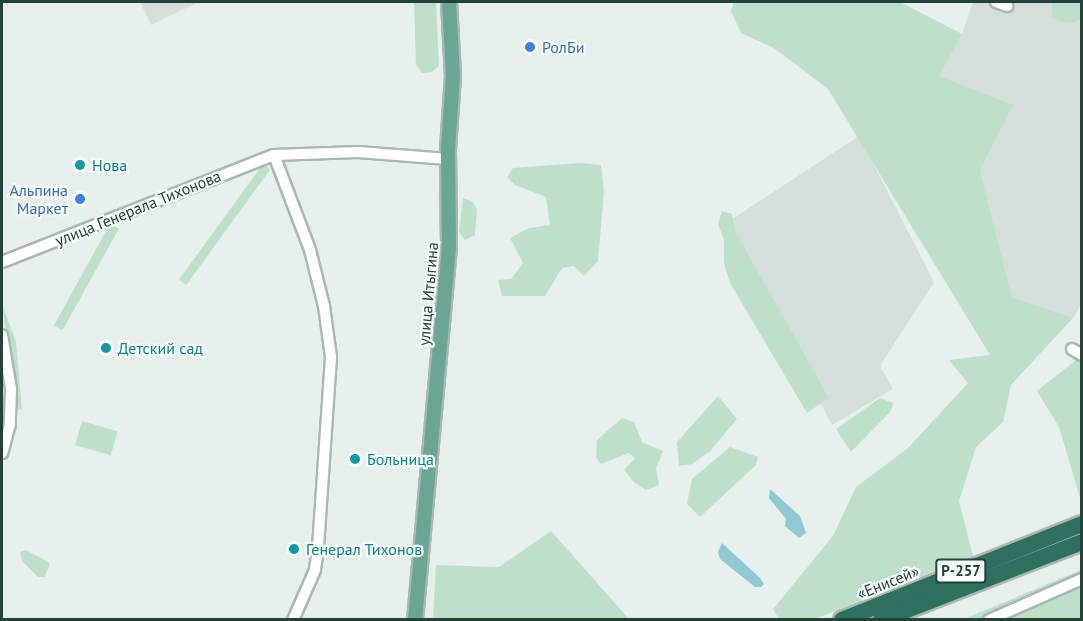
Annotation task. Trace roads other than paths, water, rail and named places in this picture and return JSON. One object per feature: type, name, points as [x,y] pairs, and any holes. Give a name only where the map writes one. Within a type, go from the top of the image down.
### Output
[{"type":"highway","name":"«Енисей»","points":[[842,620],[1082,524]]},
{"type":"highway","name":"«Енисей»","points":[[881,620],[1082,542]]},
{"type":"main road","name":"улица Итыгина","points":[[414,620],[415,588],[449,246],[448,159],[453,76],[449,2]]},
{"type":"main road","name":"улица Итыгина","points":[[409,620],[415,588]]},
{"type":"street","points":[[996,2],[1007,6]]},
{"type":"street","name":"улица Генерала Тихонова","points":[[2,262],[274,155],[358,152],[448,159]]},
{"type":"street","points":[[274,155],[310,250],[324,306],[331,357],[318,550],[315,570],[293,620]]},
{"type":"street","points":[[2,335],[11,389],[10,424],[2,453]]},
{"type":"street","points":[[989,620],[1082,579]]},
{"type":"water","points":[[770,489],[800,516],[806,533],[799,538],[785,526],[786,519],[769,498]]},
{"type":"water","points":[[722,543],[760,578],[764,584],[761,587],[755,587],[720,559],[718,552]]},
{"type":"place","name":"РолБи","points":[[530,47]]},
{"type":"place","name":"Нова","points":[[80,165]]},
{"type":"place","name":"Альпина Маркет","points":[[80,199]]},
{"type":"place","name":"Детский сад","points":[[106,348]]},
{"type":"place","name":"Больница","points":[[355,459]]},
{"type":"place","name":"Генерал Тихонов","points":[[294,549]]}]
